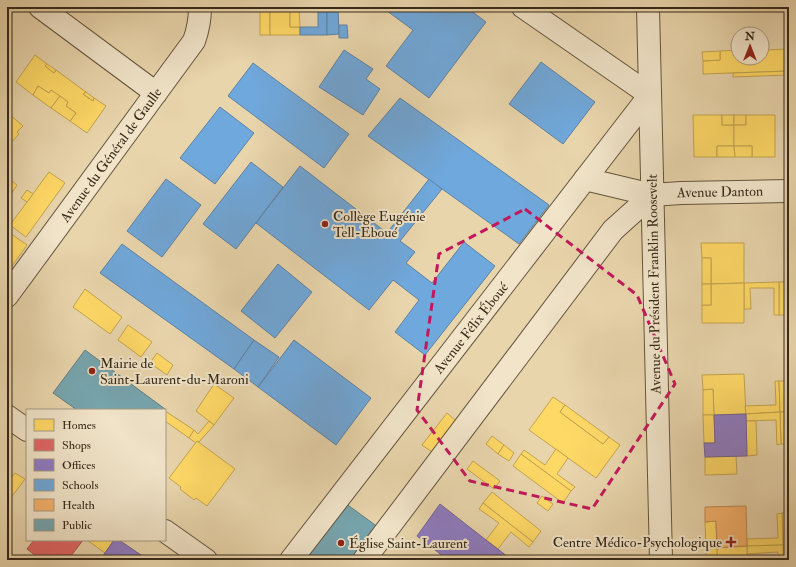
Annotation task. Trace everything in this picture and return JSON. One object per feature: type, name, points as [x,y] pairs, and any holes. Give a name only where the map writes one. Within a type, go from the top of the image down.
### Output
[{"type":"street","points":[[40,7],[156,93]]},
{"type":"street","name":"Avenue du Général de Gaulle","points":[[7,296],[194,41],[198,31],[200,7]]},
{"type":"street","points":[[523,7],[650,95]]},
{"type":"street","name":"Avenue du Président Franklin Roosevelt","points":[[648,7],[661,560]]},
{"type":"street","name":"Avenue Félix Éboué","points":[[292,560],[650,95]]},
{"type":"street","name":"Avenue Danton","points":[[585,179],[652,195],[789,191]]},
{"type":"street","points":[[364,560],[613,230],[652,195]]},
{"type":"street","points":[[7,416],[26,429]]},
{"type":"street","points":[[166,531],[206,560]]},
{"type":"highlighted area","points":[[525,209],[637,295],[675,384],[592,509],[470,481],[417,410],[439,254]]},
{"type":"building: Homes","points":[[111,7],[154,7],[154,8],[111,9]]},
{"type":"building: Homes","points":[[260,7],[270,7],[270,35],[260,35]]},
{"type":"building: Homes","points":[[270,7],[290,7],[290,27],[300,27],[300,35],[270,35]]},
{"type":"building: Homes","points":[[290,7],[299,7],[300,27],[290,27]]},
{"type":"building: Homes","points":[[782,7],[789,7],[789,12],[782,12]]},
{"type":"building: Homes","points":[[789,49],[789,71],[703,74],[703,61],[720,60],[720,51],[730,50],[730,66],[770,66],[770,50]]},
{"type":"building: Homes","points":[[720,51],[720,60],[703,61],[702,52]]},
{"type":"building: Homes","points":[[35,55],[47,64],[45,66],[54,73],[56,70],[86,92],[83,94],[93,101],[94,98],[106,106],[87,133],[70,121],[76,113],[66,106],[68,102],[51,90],[49,93],[38,86],[33,95],[16,82]]},
{"type":"building: Homes","points":[[47,64],[56,70],[54,73],[45,66]]},
{"type":"building: Homes","points":[[789,71],[789,75],[733,77],[733,73]]},
{"type":"building: Homes","points":[[38,86],[49,93],[51,90],[60,96],[51,108],[33,95]]},
{"type":"building: Homes","points":[[86,92],[94,98],[93,101],[83,94]]},
{"type":"building: Homes","points":[[60,96],[68,102],[66,106],[76,113],[70,121],[51,108]]},
{"type":"building: Homes","points":[[8,113],[23,126],[17,132],[19,134],[8,146],[7,114]]},
{"type":"building: Homes","points":[[693,115],[722,115],[722,125],[734,125],[734,146],[717,146],[717,157],[694,157]]},
{"type":"building: Homes","points":[[722,115],[734,115],[734,125],[722,125]]},
{"type":"building: Homes","points":[[734,115],[746,115],[746,125],[734,125]]},
{"type":"building: Homes","points":[[746,115],[775,115],[775,157],[752,157],[752,146],[734,146],[734,125],[746,125]]},
{"type":"building: Homes","points":[[717,146],[734,146],[735,157],[717,157]]},
{"type":"building: Homes","points":[[734,146],[752,146],[752,157],[735,157]]},
{"type":"building: Homes","points":[[49,172],[65,183],[26,237],[10,225]]},
{"type":"building: Homes","points":[[7,177],[17,185],[7,200]]},
{"type":"building: Homes","points":[[27,190],[33,194],[27,202],[21,198]]},
{"type":"building: Homes","points":[[7,231],[27,245],[7,273]]},
{"type":"building: Homes","points":[[701,243],[744,243],[744,283],[711,284],[711,258],[702,258]]},
{"type":"building: Homes","points":[[702,258],[711,258],[711,284],[702,284]]},
{"type":"building: Homes","points":[[779,282],[789,282],[789,315],[779,315]]},
{"type":"building: Homes","points":[[779,282],[779,315],[774,315],[774,288],[750,288],[751,309],[744,309],[744,283]]},
{"type":"building: Homes","points":[[744,283],[744,323],[702,323],[702,305],[711,305],[711,284]]},
{"type":"building: Homes","points":[[702,284],[711,284],[711,305],[702,305]]},
{"type":"building: Homes","points":[[85,289],[122,317],[110,334],[73,307]]},
{"type":"building: Homes","points":[[128,325],[152,342],[141,357],[118,340]]},
{"type":"building: Homes","points":[[157,353],[173,365],[167,375],[150,363]]},
{"type":"building: Homes","points":[[744,374],[746,414],[714,415],[713,389],[703,390],[702,375]]},
{"type":"building: Homes","points":[[775,381],[779,381],[780,412],[746,414],[745,406],[776,405]]},
{"type":"building: Homes","points":[[779,381],[789,381],[789,412],[780,412]]},
{"type":"building: Homes","points":[[214,384],[234,398],[214,425],[196,411]]},
{"type":"building: Homes","points":[[713,389],[714,415],[703,415],[703,390]]},
{"type":"building: Homes","points":[[553,397],[565,405],[560,412],[603,444],[609,437],[620,445],[596,478],[529,430]]},
{"type":"building: Homes","points":[[565,405],[609,437],[603,444],[560,412]]},
{"type":"building: Homes","points":[[166,412],[194,430],[189,438],[166,422]]},
{"type":"building: Homes","points":[[780,412],[789,412],[789,444],[781,444]]},
{"type":"building: Homes","points":[[780,412],[781,444],[777,445],[776,420],[746,421],[746,414]]},
{"type":"building: Homes","points":[[447,413],[456,421],[432,452],[422,445]]},
{"type":"building: Homes","points":[[703,415],[714,415],[715,443],[704,443]]},
{"type":"building: Homes","points":[[209,421],[214,425],[199,442],[197,441],[196,443],[189,438],[194,430],[198,434]]},
{"type":"building: Homes","points":[[746,421],[756,421],[757,455],[747,456]]},
{"type":"building: Homes","points":[[492,436],[504,445],[498,454],[486,444]]},
{"type":"building: Homes","points":[[197,441],[235,469],[207,506],[196,498],[194,500],[169,478]]},
{"type":"building: Homes","points":[[504,445],[514,453],[509,461],[498,454]]},
{"type":"building: Homes","points":[[556,449],[568,458],[557,474],[575,487],[571,491],[521,454],[524,450],[545,465]]},
{"type":"building: Homes","points":[[521,454],[571,491],[563,503],[513,466]]},
{"type":"building: Homes","points":[[736,456],[737,474],[705,475],[705,457]]},
{"type":"building: Homes","points":[[473,461],[500,481],[494,489],[467,469]]},
{"type":"building: Homes","points":[[15,473],[25,479],[7,503],[7,483]]},
{"type":"building: Homes","points":[[492,492],[541,531],[533,542],[483,503]]},
{"type":"building: Homes","points":[[542,496],[553,504],[548,511],[537,503]]},
{"type":"building: Homes","points":[[483,503],[533,542],[529,547],[511,532],[498,549],[486,540],[499,523],[479,509]]},
{"type":"building: Homes","points":[[782,513],[789,513],[789,544],[783,545]]},
{"type":"building: Homes","points":[[782,513],[783,545],[747,546],[747,539],[778,538],[777,514]]},
{"type":"building: Homes","points":[[716,521],[717,548],[706,548],[705,522]]},
{"type":"building: Homes","points":[[88,541],[113,541],[105,553]]},
{"type":"building: Homes","points":[[789,544],[789,560],[783,560],[783,545]]},
{"type":"building: Homes","points":[[783,545],[783,560],[778,560],[778,552],[747,554],[747,546]]},
{"type":"building: Homes","points":[[747,546],[747,560],[717,560],[717,548]]},
{"type":"building: Homes","points":[[706,548],[717,548],[717,560],[706,560]]},
{"type":"building: Shops","points":[[33,541],[82,541],[68,560],[41,560],[27,549]]},
{"type":"building: Offices","points":[[746,414],[747,456],[705,457],[704,443],[715,443],[714,415]]},
{"type":"building: Offices","points":[[440,504],[512,560],[448,560],[417,536]]},
{"type":"building: Offices","points":[[113,541],[120,541],[144,557],[142,560],[100,560]]},
{"type":"building: Schools","points":[[318,7],[327,7],[327,35],[300,35],[300,27],[318,27]]},
{"type":"building: Schools","points":[[327,7],[338,7],[339,34],[327,35]]},
{"type":"building: Schools","points":[[466,7],[486,22],[429,98],[386,66],[413,30],[383,8]]},
{"type":"building: Schools","points":[[339,25],[347,25],[348,38],[339,38]]},
{"type":"building: Schools","points":[[344,50],[373,69],[366,79],[380,89],[363,115],[319,87]]},
{"type":"building: Schools","points":[[541,62],[595,102],[563,144],[509,104]]},
{"type":"building: Schools","points":[[253,63],[349,134],[324,168],[228,96]]},
{"type":"building: Schools","points":[[400,98],[549,205],[519,244],[368,136]]},
{"type":"building: Schools","points":[[220,107],[254,133],[215,184],[180,158]]},
{"type":"building: Schools","points":[[251,162],[283,187],[236,249],[203,224]]},
{"type":"building: Schools","points":[[300,166],[387,233],[429,179],[442,189],[400,241],[415,252],[406,263],[432,283],[464,242],[495,266],[425,355],[395,332],[419,300],[393,280],[369,310],[256,223]]},
{"type":"building: Schools","points":[[166,179],[201,205],[162,257],[127,231]]},
{"type":"building: Schools","points":[[122,244],[254,340],[234,369],[100,273]]},
{"type":"building: Schools","points":[[278,264],[312,292],[275,338],[241,311]]},
{"type":"building: Schools","points":[[254,340],[279,357],[258,387],[234,369]]},
{"type":"building: Schools","points":[[294,340],[371,398],[336,445],[258,387]]},
{"type":"building: Health","points":[[746,506],[747,546],[717,548],[716,521],[705,522],[705,507]]},
{"type":"building: Public","name":"Mairie de Saint-Laurent-du-Maroni","points":[[85,350],[165,409],[76,409],[53,393]]},
{"type":"building: Public","name":"Église Saint-Laurent","points":[[345,503],[378,527],[354,560],[303,560]]},
{"type":"place","name":"Collège Eugénie Tell-Eboué","points":[[325,224]]},
{"type":"place","name":"Mairie de Saint-Laurent-du-Maroni","points":[[92,371]]},
{"type":"place","name":"Centre Médico-Psychologique","points":[[731,542]]},
{"type":"place","name":"Église Saint-Laurent","points":[[341,543]]}]
